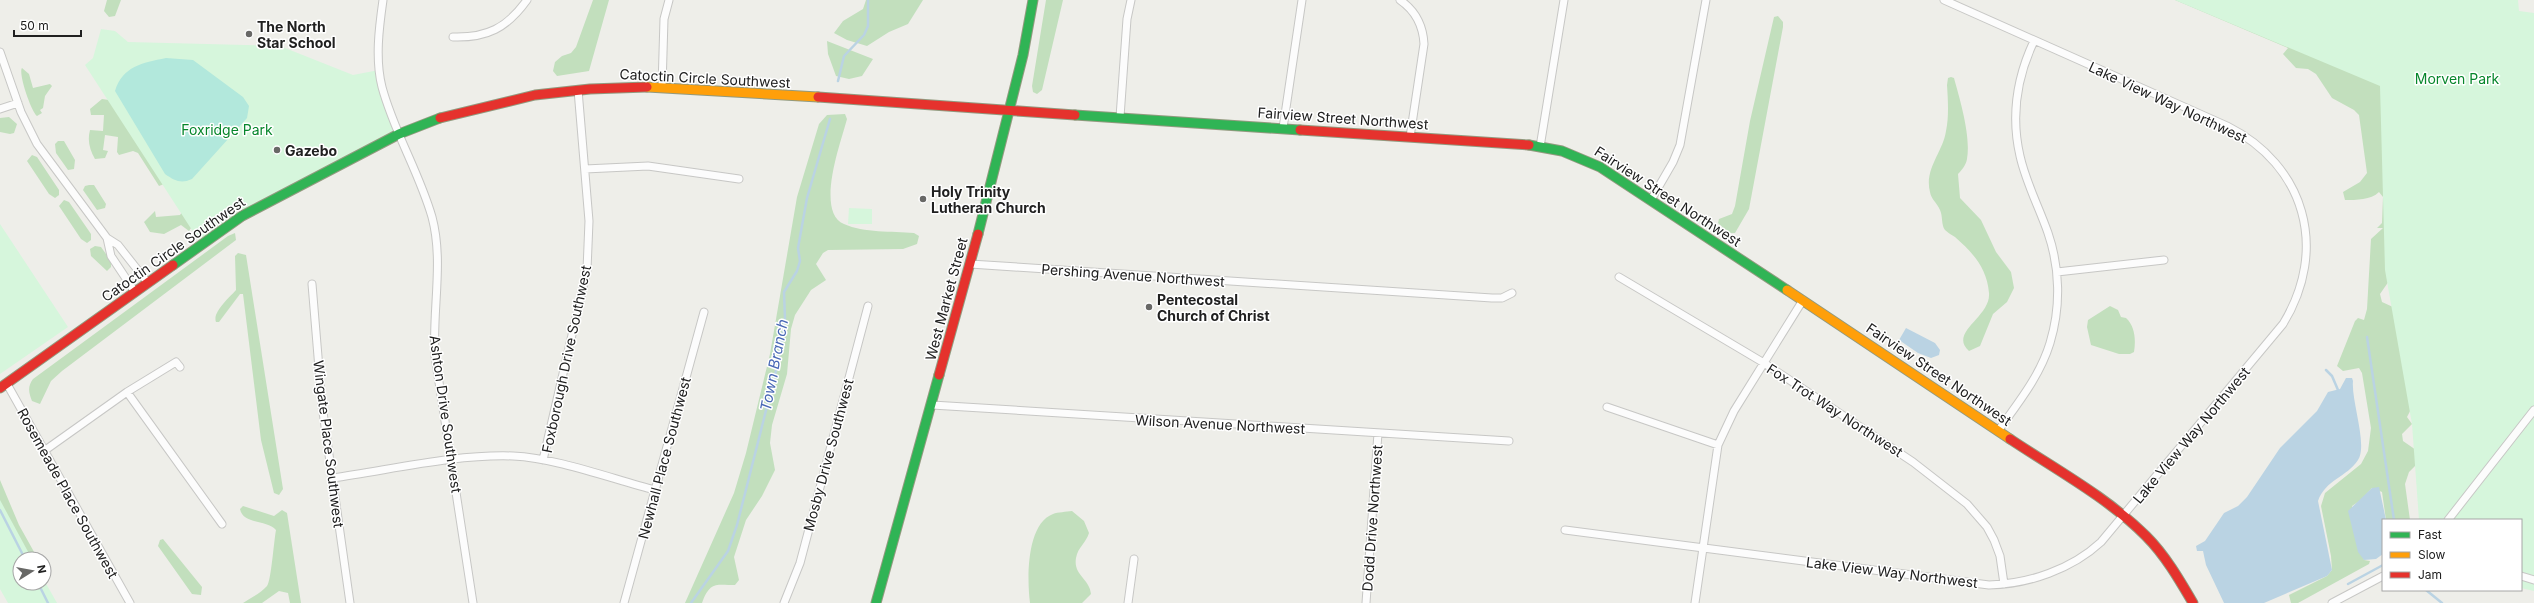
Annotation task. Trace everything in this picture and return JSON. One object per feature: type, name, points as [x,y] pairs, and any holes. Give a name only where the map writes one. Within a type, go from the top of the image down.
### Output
[{"type":"main road","name":"West Market Street","points":[[876,603],[970,264],[1024,55],[1033,0]]},
{"type":"main road","name":"Catoctin Circle Southwest","points":[[3,386],[242,216],[399,134],[444,117],[480,106],[535,95],[578,90],[662,87],[1010,110]]},
{"type":"main road","name":"Fairview Street Northwest","points":[[1010,110],[1540,147],[1567,152],[1588,160],[1803,300],[2124,515],[2154,543],[2169,562],[2193,603]]},
{"type":"street","name":"Ashton Drive Southwest","points":[[382,0],[379,34],[379,70],[391,116],[423,192],[436,239],[438,268],[435,343],[451,461],[473,603]]},
{"type":"street","points":[[454,37],[471,38],[488,34],[513,17],[527,0]]},
{"type":"street","points":[[662,87],[664,19],[669,0]]},
{"type":"street","points":[[1120,117],[1127,20],[1131,0]]},
{"type":"street","points":[[1282,128],[1302,0]]},
{"type":"street","points":[[1400,0],[1416,15],[1423,34],[1424,44],[1410,137]]},
{"type":"street","points":[[1540,147],[1564,0]]},
{"type":"street","points":[[1651,200],[1673,162],[1685,126],[1706,0]]},
{"type":"street","name":"Lake View Way Northwest","points":[[1565,530],[1911,575],[2004,584],[2020,582],[2078,561],[2101,542],[2283,324],[2293,308],[2304,277],[2307,242],[2301,208],[2289,180],[2267,153],[2255,142],[2227,126],[1944,0]]},
{"type":"street","points":[[1998,431],[2034,380],[2044,361],[2055,325],[2058,300],[2057,272],[2048,233],[2025,174],[2017,134],[2020,79],[2034,41]]},
{"type":"street","points":[[0,52],[18,103],[37,144],[106,238],[111,256],[135,292]]},
{"type":"street","name":"Foxborough Drive Southwest","points":[[543,460],[587,270],[589,221],[578,90]]},
{"type":"street","points":[[0,109],[18,103]]},
{"type":"street","points":[[585,169],[648,166],[739,179]]},
{"type":"street","points":[[106,238],[118,245],[148,283]]},
{"type":"street","points":[[2057,272],[2164,260]]},
{"type":"street","name":"Pershing Avenue Northwest","points":[[970,264],[1492,298],[1502,298],[1512,293]]},
{"type":"street","name":"Fox Trot Way Northwest","points":[[1619,277],[1764,363],[1913,462],[1967,504],[1987,527],[1994,540],[2000,556],[2004,584]]},
{"type":"street","name":"Wingate Place Southwest","points":[[312,284],[322,405],[350,603]]},
{"type":"street","points":[[1695,603],[1718,445],[1734,411],[1803,300]]},
{"type":"street","name":"Mosby Drive Southwest","points":[[784,603],[800,564],[868,306]]},
{"type":"street","name":"Newhall Place Southwest","points":[[624,603],[704,312]]},
{"type":"street","points":[[44,451],[127,392],[176,362],[180,367]]},
{"type":"street","name":"Rosemeade Place Southwest","points":[[3,386],[44,451],[130,603]]},
{"type":"street","points":[[127,392],[222,524]]},
{"type":"street","name":"Wilson Avenue Northwest","points":[[932,405],[1510,441]]},
{"type":"street","points":[[1607,408],[1718,445]]},
{"type":"street","points":[[2449,519],[2534,410]]},
{"type":"street","name":"Dodd Drive Northwest","points":[[1366,603],[1378,433]]},
{"type":"street","points":[[332,478],[451,461],[508,456],[543,460],[655,490]]},
{"type":"street","points":[[1128,603],[1134,559]]},
{"type":"street","points":[[2522,576],[2534,580]]},
{"type":"street","points":[[2332,603],[2382,577]]},
{"type":"green space","points":[[107,0],[121,0],[115,16],[109,17],[104,11]]},
{"type":"green space","points":[[593,0],[609,0],[589,71],[557,76],[553,71],[555,62],[562,56],[571,53],[576,47]]},
{"type":"green space","points":[[866,0],[923,0],[908,24],[889,32],[867,46],[847,40],[834,33],[843,21],[863,9]]},
{"type":"green space","points":[[1046,0],[1063,0],[1042,90],[1037,94],[1033,92],[1032,86]]},
{"type":"green space","points":[[2175,0],[2391,0],[2389,281],[2380,294],[2382,302],[2393,307],[2428,376],[2407,417],[2412,424],[2402,434],[2403,441],[2416,450],[2417,458],[2415,466],[2409,472],[2405,484],[2410,519],[2386,519],[2382,492],[2372,488],[2361,500],[2352,506],[2364,560],[2370,561],[2369,564],[2298,603],[2291,603],[2289,595],[2327,576],[2332,570],[2331,556],[2321,506],[2325,493],[2361,464],[2368,451],[2371,428],[2362,373],[2359,368],[2343,371],[2337,366],[2355,321],[2358,318],[2364,320],[2367,309],[2371,239],[2383,228],[2377,228],[2382,223],[2383,197],[2379,192],[2368,198],[2345,200],[2343,192],[2360,182],[2367,173],[2359,115],[2354,110],[2332,98],[2316,74],[2308,69],[2296,68],[2283,54],[2288,48]]},
{"type":"green space","name":"Morven Park","points":[[2175,0],[2518,0],[2519,11],[2534,13],[2534,591],[2522,588],[2522,519],[2419,519],[2412,424],[2385,270],[2380,86]]},
{"type":"green space","points":[[1778,16],[1783,22],[1783,27],[1749,209],[1735,233],[1729,233],[1718,223],[1719,219],[1732,214],[1735,206],[1750,121],[1774,17]]},
{"type":"green space","name":"Foxridge Park","points":[[101,29],[115,31],[128,42],[280,46],[353,75],[379,70],[399,134],[201,244],[85,65],[93,58]]},
{"type":"green space","points":[[827,41],[873,59],[862,76],[849,79],[836,76],[828,54]]},
{"type":"green space","points":[[166,58],[193,60],[243,97],[249,106],[247,118],[192,179],[185,181],[175,180],[165,174],[115,91],[123,76],[134,67]]},
{"type":"green space","points":[[22,68],[29,74],[33,88],[50,84],[52,86],[45,96],[43,108],[40,110],[42,113],[37,116],[34,113],[26,92],[21,71]]},
{"type":"green space","points":[[1948,78],[1954,78],[1968,140],[1966,161],[1964,167],[1958,174],[1960,198],[1981,220],[1996,252],[2011,272],[2014,288],[2007,302],[1993,314],[1980,346],[1969,351],[1964,344],[1964,337],[1984,310],[1988,302],[1988,284],[1982,269],[1973,255],[1962,243],[1944,228],[1941,212],[1933,199],[1929,184],[1932,168],[1946,131],[1948,114],[1947,85]]},
{"type":"green space","points":[[102,99],[109,100],[164,184],[159,186],[138,153],[133,151],[119,155],[117,152],[118,137],[105,135],[103,150],[108,151],[105,158],[95,159],[90,145],[89,134],[90,130],[103,131],[104,115],[91,115],[90,109]]},
{"type":"green space","points":[[845,114],[847,119],[832,176],[831,206],[836,217],[844,224],[860,229],[914,233],[919,236],[917,244],[903,249],[828,250],[823,253],[816,264],[826,280],[811,290],[795,315],[791,329],[787,374],[772,425],[770,443],[775,470],[762,496],[746,520],[734,557],[739,580],[735,585],[714,586],[708,591],[702,603],[685,603],[734,493],[746,453],[770,354],[797,197],[819,124],[827,115]]},
{"type":"green space","points":[[9,117],[17,124],[14,133],[10,134],[0,132],[0,118]]},
{"type":"green space","points":[[58,141],[64,141],[75,160],[74,169],[68,170],[56,153],[55,144]]},
{"type":"green space","points":[[32,155],[37,157],[59,190],[59,195],[55,198],[49,194],[27,161]]},
{"type":"green space","points":[[94,185],[106,204],[105,208],[97,210],[83,190],[85,186]]},
{"type":"green space","points":[[64,200],[69,202],[91,234],[91,240],[87,243],[81,239],[59,206]]},
{"type":"green space","points":[[849,208],[872,209],[872,224],[848,224]]},
{"type":"green space","points":[[155,211],[156,217],[180,215],[182,212],[193,225],[189,231],[181,225],[164,234],[150,232],[144,222]]},
{"type":"green space","points":[[0,224],[68,327],[0,374]]},
{"type":"green space","points":[[235,233],[236,240],[62,371],[51,381],[40,404],[32,401],[29,390],[33,379],[228,236]]},
{"type":"green space","points":[[95,246],[101,247],[111,261],[111,267],[107,271],[91,256],[90,249]]},
{"type":"green space","points":[[238,253],[246,255],[283,489],[279,495],[274,493],[261,440],[243,294],[240,294],[219,322],[216,322],[215,318],[219,309],[236,290],[235,256]]},
{"type":"green space","points":[[2110,306],[2118,310],[2121,317],[2126,318],[2129,321],[2133,329],[2135,343],[2134,352],[2130,354],[2119,354],[2091,345],[2087,327],[2088,320]]},
{"type":"green space","points":[[0,480],[19,525],[34,551],[12,551],[0,538]]},
{"type":"green space","points":[[0,500],[28,551],[12,551],[12,591],[50,591],[57,603],[8,603],[0,589]]},
{"type":"green space","points":[[243,506],[274,516],[282,510],[287,513],[301,603],[290,603],[288,593],[279,591],[262,603],[243,603],[267,586],[271,569],[276,530],[267,524],[250,520],[242,514],[240,509]]},
{"type":"green space","points":[[1072,511],[1084,521],[1089,533],[1077,554],[1076,564],[1079,573],[1088,584],[1091,594],[1082,603],[1030,603],[1030,554],[1033,540],[1038,529],[1044,520],[1053,514]]},
{"type":"green space","points":[[163,539],[202,587],[201,595],[192,594],[158,546],[160,540]]},
{"type":"shaded area","points":[[1906,328],[1935,343],[1940,350],[1939,355],[1931,358],[1918,353],[1899,340]]},
{"type":"shaded area","points":[[2346,378],[2352,378],[2353,381],[2361,453],[2358,460],[2348,471],[2326,488],[2318,501],[2332,570],[2327,576],[2264,603],[2224,603],[2206,565],[2203,551],[2197,551],[2196,546],[2205,541],[2224,513],[2238,506],[2247,497],[2280,448],[2317,411],[2328,392],[2340,389]]},
{"type":"shaded area","points":[[2379,487],[2386,519],[2382,519],[2382,555],[2376,559],[2364,560],[2358,552],[2348,511],[2372,488]]},
{"type":"waterway","name":"Town Branch","points":[[838,81],[844,56],[864,35],[868,26],[868,0]]},
{"type":"waterway","name":"Town Branch","points":[[691,603],[728,551],[737,525],[778,363],[785,319],[784,292],[797,271],[800,261],[798,248],[807,198],[830,119]]},
{"type":"waterway","points":[[2367,337],[2394,519]]},
{"type":"waterway","points":[[2326,370],[2332,376],[2338,390]]},
{"type":"waterway","points":[[0,510],[21,551]]},
{"type":"waterway","points":[[2348,584],[2382,566]]},
{"type":"waterway","points":[[42,591],[48,603]]},
{"type":"waterway","points":[[2427,591],[2442,603]]},
{"type":"traffic: fast","points":[[978,234],[1023,55],[1033,0]]},
{"type":"traffic: fast","points":[[1075,115],[1300,130]]},
{"type":"traffic: fast","points":[[173,265],[242,216],[399,134],[440,118]]},
{"type":"traffic: fast","points":[[1529,145],[1562,151],[1600,167],[1787,290]]},
{"type":"traffic: fast","points":[[876,603],[939,375]]},
{"type":"traffic: slow","points":[[647,87],[818,97]]},
{"type":"traffic: slow","points":[[1787,290],[2010,439]]},
{"type":"traffic: jam","points":[[440,118],[535,95],[590,89],[647,87]]},
{"type":"traffic: jam","points":[[818,97],[1075,115]]},
{"type":"traffic: jam","points":[[1300,130],[1529,145]]},
{"type":"traffic: jam","points":[[939,375],[978,234]]},
{"type":"traffic: jam","points":[[0,388],[173,265]]},
{"type":"traffic: jam","points":[[2010,439],[2098,496],[2131,522],[2146,536],[2166,559],[2193,603]]},
{"type":"place","name":"The North Star School","points":[[249,34]]},
{"type":"place","name":"Gazebo","points":[[277,150]]},
{"type":"place","name":"Holy Trinity Lutheran Church","points":[[923,199]]},
{"type":"place","name":"Pentecostal Church of Christ","points":[[1149,307]]}]
